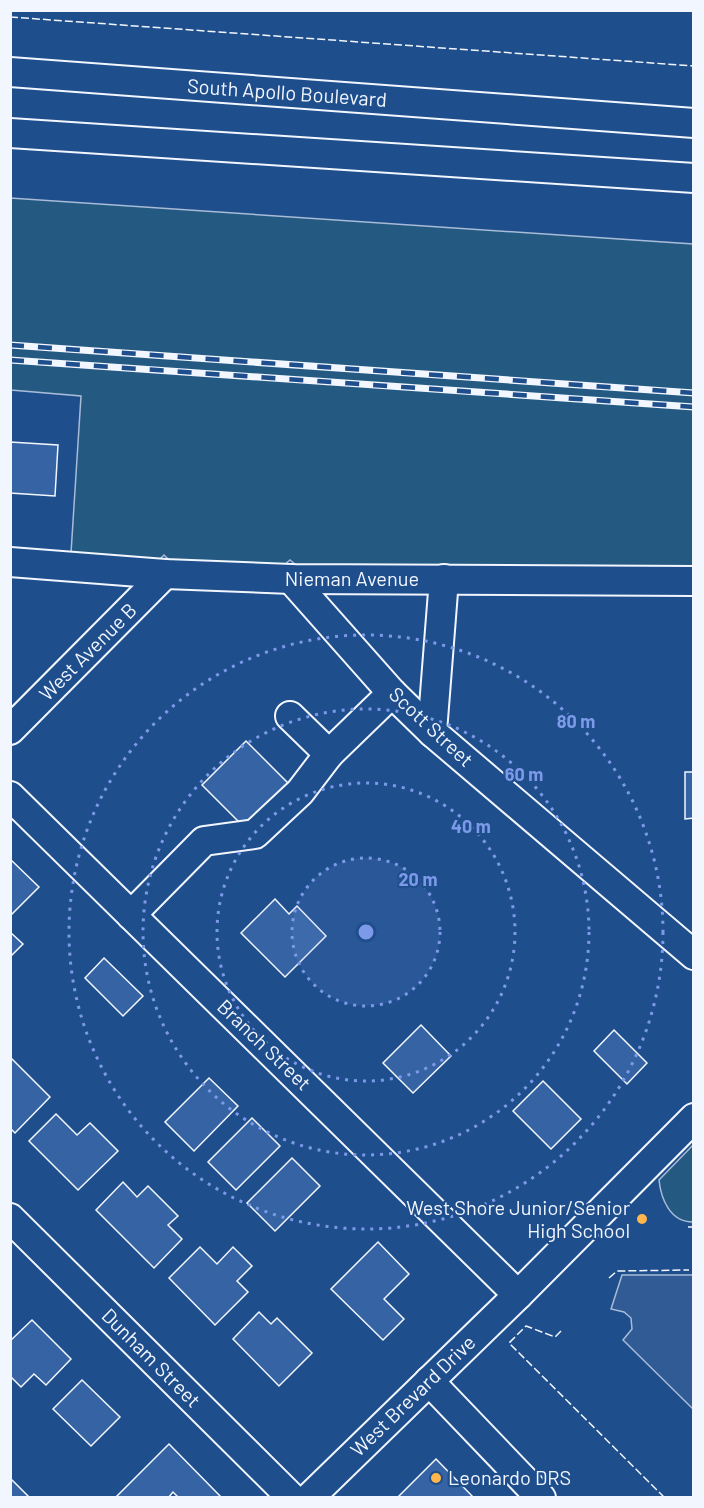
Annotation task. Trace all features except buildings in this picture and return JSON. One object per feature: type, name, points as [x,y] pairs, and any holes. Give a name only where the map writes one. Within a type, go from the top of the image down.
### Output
[{"type":"street","name":"South Apollo Boulevard","points":[[10,72],[693,123]]},
{"type":"street","points":[[10,133],[693,178]]},
{"type":"street","name":"Nieman Avenue","points":[[10,562],[165,574],[291,579],[693,581]]},
{"type":"street","name":"West Avenue B","points":[[10,730],[165,574]]},
{"type":"street","name":"Scott Street","points":[[291,579],[392,693],[432,732],[693,955]]},
{"type":"street","points":[[432,732],[444,579]]},
{"type":"street","points":[[131,915],[204,841],[255,834],[300,792],[329,754],[392,693]]},
{"type":"street","points":[[290,716],[329,754]]},
{"type":"street","name":"Branch Street","points":[[10,796],[518,1294]]},
{"type":"street","name":"West Brevard Drive","points":[[309,1497],[518,1294],[693,1118]]},
{"type":"street","name":"Dunham Street","points":[[10,1218],[292,1497]]},
{"type":"street","points":[[429,1381],[541,1497]]},
{"type":"shaded area","points":[[10,198],[693,244],[693,567],[296,565],[290,560],[284,565],[170,561],[164,555],[159,560],[71,553],[81,396],[11,390]]},
{"type":"shaded area","points":[[693,1145],[693,1222],[678,1218],[668,1208],[659,1180]]},
{"type":"shaded area","points":[[622,1275],[693,1275],[693,1409],[623,1340],[632,1329],[631,1318],[624,1312],[611,1309]]},
{"type":"railway","points":[[10,345],[694,393]]},
{"type":"railway","points":[[10,360],[694,407]]},
{"type":"fence","points":[[10,17],[694,66]]},
{"type":"fence","points":[[688,1227],[694,1227]]},
{"type":"fence","points":[[609,1278],[617,1271],[689,1270]]},
{"type":"fence","points":[[561,1331],[555,1337],[526,1326],[509,1343],[665,1498]]},
{"type":"place","name":"West Shore Junior/Senior High School","points":[[642,1219]]},
{"type":"place","name":"Leonardo DRS","points":[[436,1478]]}]
